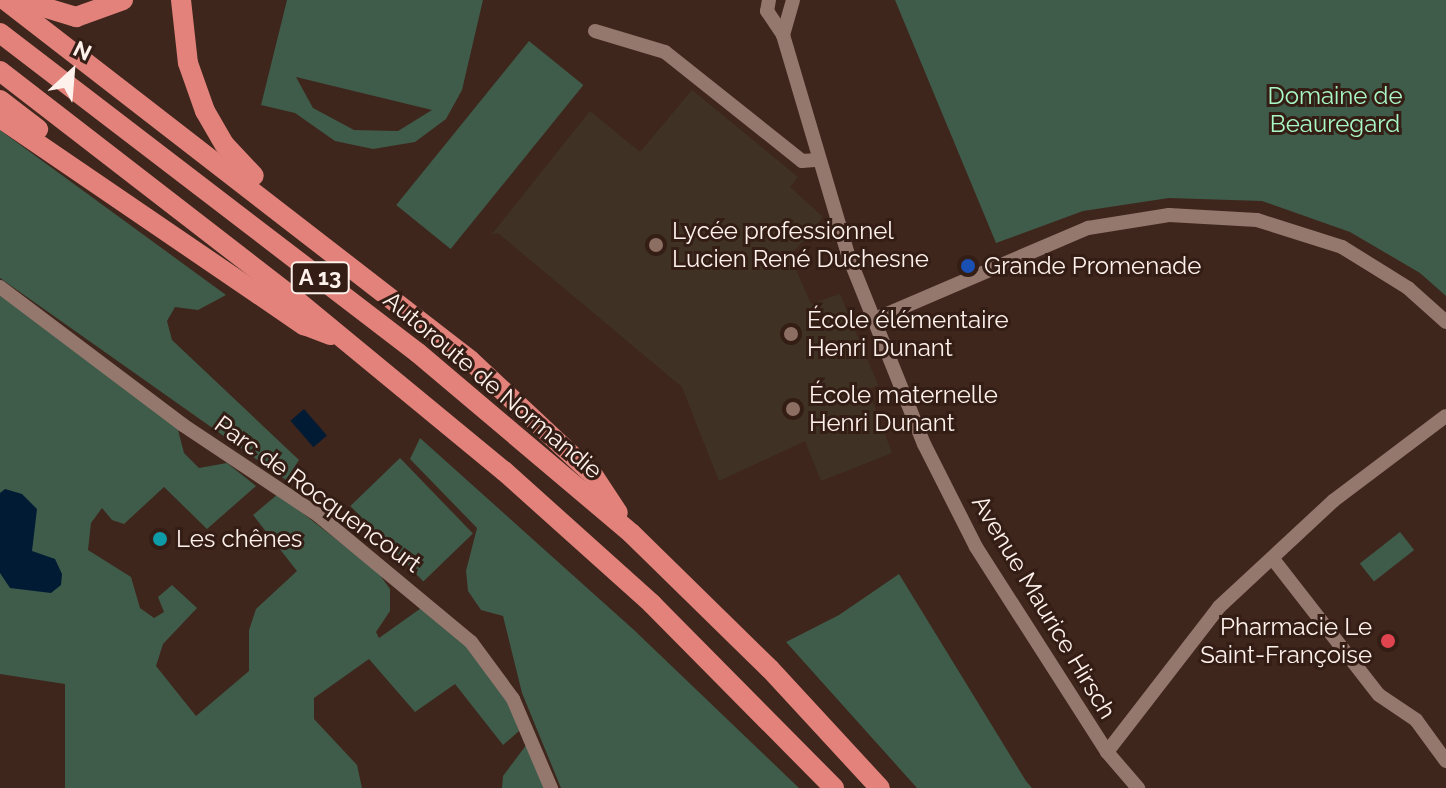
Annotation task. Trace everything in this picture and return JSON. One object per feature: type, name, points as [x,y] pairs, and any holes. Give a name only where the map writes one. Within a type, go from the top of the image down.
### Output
[{"type":"highway","points":[[5,0],[320,239],[470,360],[593,475],[631,533]]},
{"type":"highway","points":[[20,0],[76,17],[123,0]]},
{"type":"highway","points":[[181,0],[188,63],[205,111],[247,169],[320,239]]},
{"type":"highway","name":"Autoroute de Normandie","points":[[0,33],[418,353],[631,533],[770,669],[880,788]]},
{"type":"highway","name":"A 13","points":[[0,71],[349,342],[504,471],[652,604],[834,788]]},
{"type":"highway","points":[[0,100],[134,207]]},
{"type":"highway","points":[[0,118],[304,325],[349,342]]},
{"type":"street","name":"Avenue Maurice Hirsch","points":[[769,0],[767,11],[783,35],[818,160],[873,320],[976,547],[1107,752],[1138,788]]},
{"type":"street","points":[[783,35],[793,0]]},
{"type":"street","points":[[595,31],[665,52],[802,161],[818,160]]},
{"type":"street","points":[[873,320],[1088,228],[1169,215],[1257,220],[1342,247],[1408,288],[1446,322]]},
{"type":"street","name":"Parc de Rocquencourt","points":[[0,287],[183,425],[318,515],[471,642],[513,699],[551,788]]},
{"type":"street","points":[[1107,752],[1210,617],[1333,501],[1446,416]]},
{"type":"street","points":[[1273,559],[1379,695],[1416,720],[1446,761]]},
{"type":"shaded area","name":"Lycée professionnel Lucien René Duchesne","points":[[692,90],[798,177],[790,187],[823,217],[790,256],[811,304],[840,294],[878,385],[868,389],[892,453],[821,481],[805,441],[719,481],[682,387],[498,233],[492,234],[590,111],[640,152]]},
{"type":"green space","points":[[287,0],[483,0],[462,90],[446,119],[415,142],[373,149],[335,141],[295,113],[261,105]],"holes":[[[296,77],[432,110],[398,131],[354,130],[313,108]]]},
{"type":"green space","name":"Domaine de Beauregard","points":[[895,0],[1446,0],[1446,296],[1420,273],[1350,232],[1262,201],[1169,198],[1083,211],[996,243]]},
{"type":"green space","points":[[529,41],[583,85],[451,249],[396,205]]},
{"type":"green space","points":[[0,130],[226,295],[198,310],[175,307],[167,321],[172,340],[299,460],[286,480],[0,278]]},
{"type":"green space","points":[[0,295],[177,426],[184,453],[199,468],[227,463],[256,486],[207,529],[164,487],[124,524],[112,520],[102,508],[91,523],[88,550],[131,577],[140,608],[154,618],[164,612],[158,597],[172,585],[197,608],[163,644],[156,666],[196,716],[249,671],[249,630],[256,609],[297,571],[253,515],[278,494],[377,571],[390,589],[390,611],[376,632],[379,638],[424,606],[471,649],[509,702],[519,731],[503,745],[455,684],[415,712],[369,659],[314,698],[314,719],[357,765],[362,788],[65,788],[65,684],[0,674]]},
{"type":"green space","points":[[420,438],[634,630],[799,788],[561,788],[522,693],[503,616],[481,610],[468,591],[466,571],[477,528],[410,459]]},
{"type":"green space","points":[[400,458],[473,534],[423,581],[350,506]]},
{"type":"green space","points":[[1400,532],[1414,550],[1374,582],[1360,563]]},
{"type":"green space","points":[[899,574],[1032,788],[917,788],[786,642],[839,615]]},
{"type":"green space","points":[[527,744],[544,788],[502,788],[503,776]]},
{"type":"water","points":[[304,409],[327,435],[313,447],[290,421]]},
{"type":"water","points":[[5,489],[22,494],[37,509],[32,551],[55,559],[62,574],[61,585],[51,593],[10,588],[0,573],[0,493]]},
{"type":"place","name":"Lycée professionnel Lucien René Duchesne","points":[[656,245]]},
{"type":"place","name":"Grande Promenade","points":[[968,266]]},
{"type":"place","name":"École élémentaire Henri Dunant","points":[[791,334]]},
{"type":"place","name":"École maternelle Henri Dunant","points":[[793,409]]},
{"type":"place","name":"Les chênes","points":[[160,539]]},
{"type":"place","name":"Pharmacie Le Saint-Françoise","points":[[1388,641]]}]
